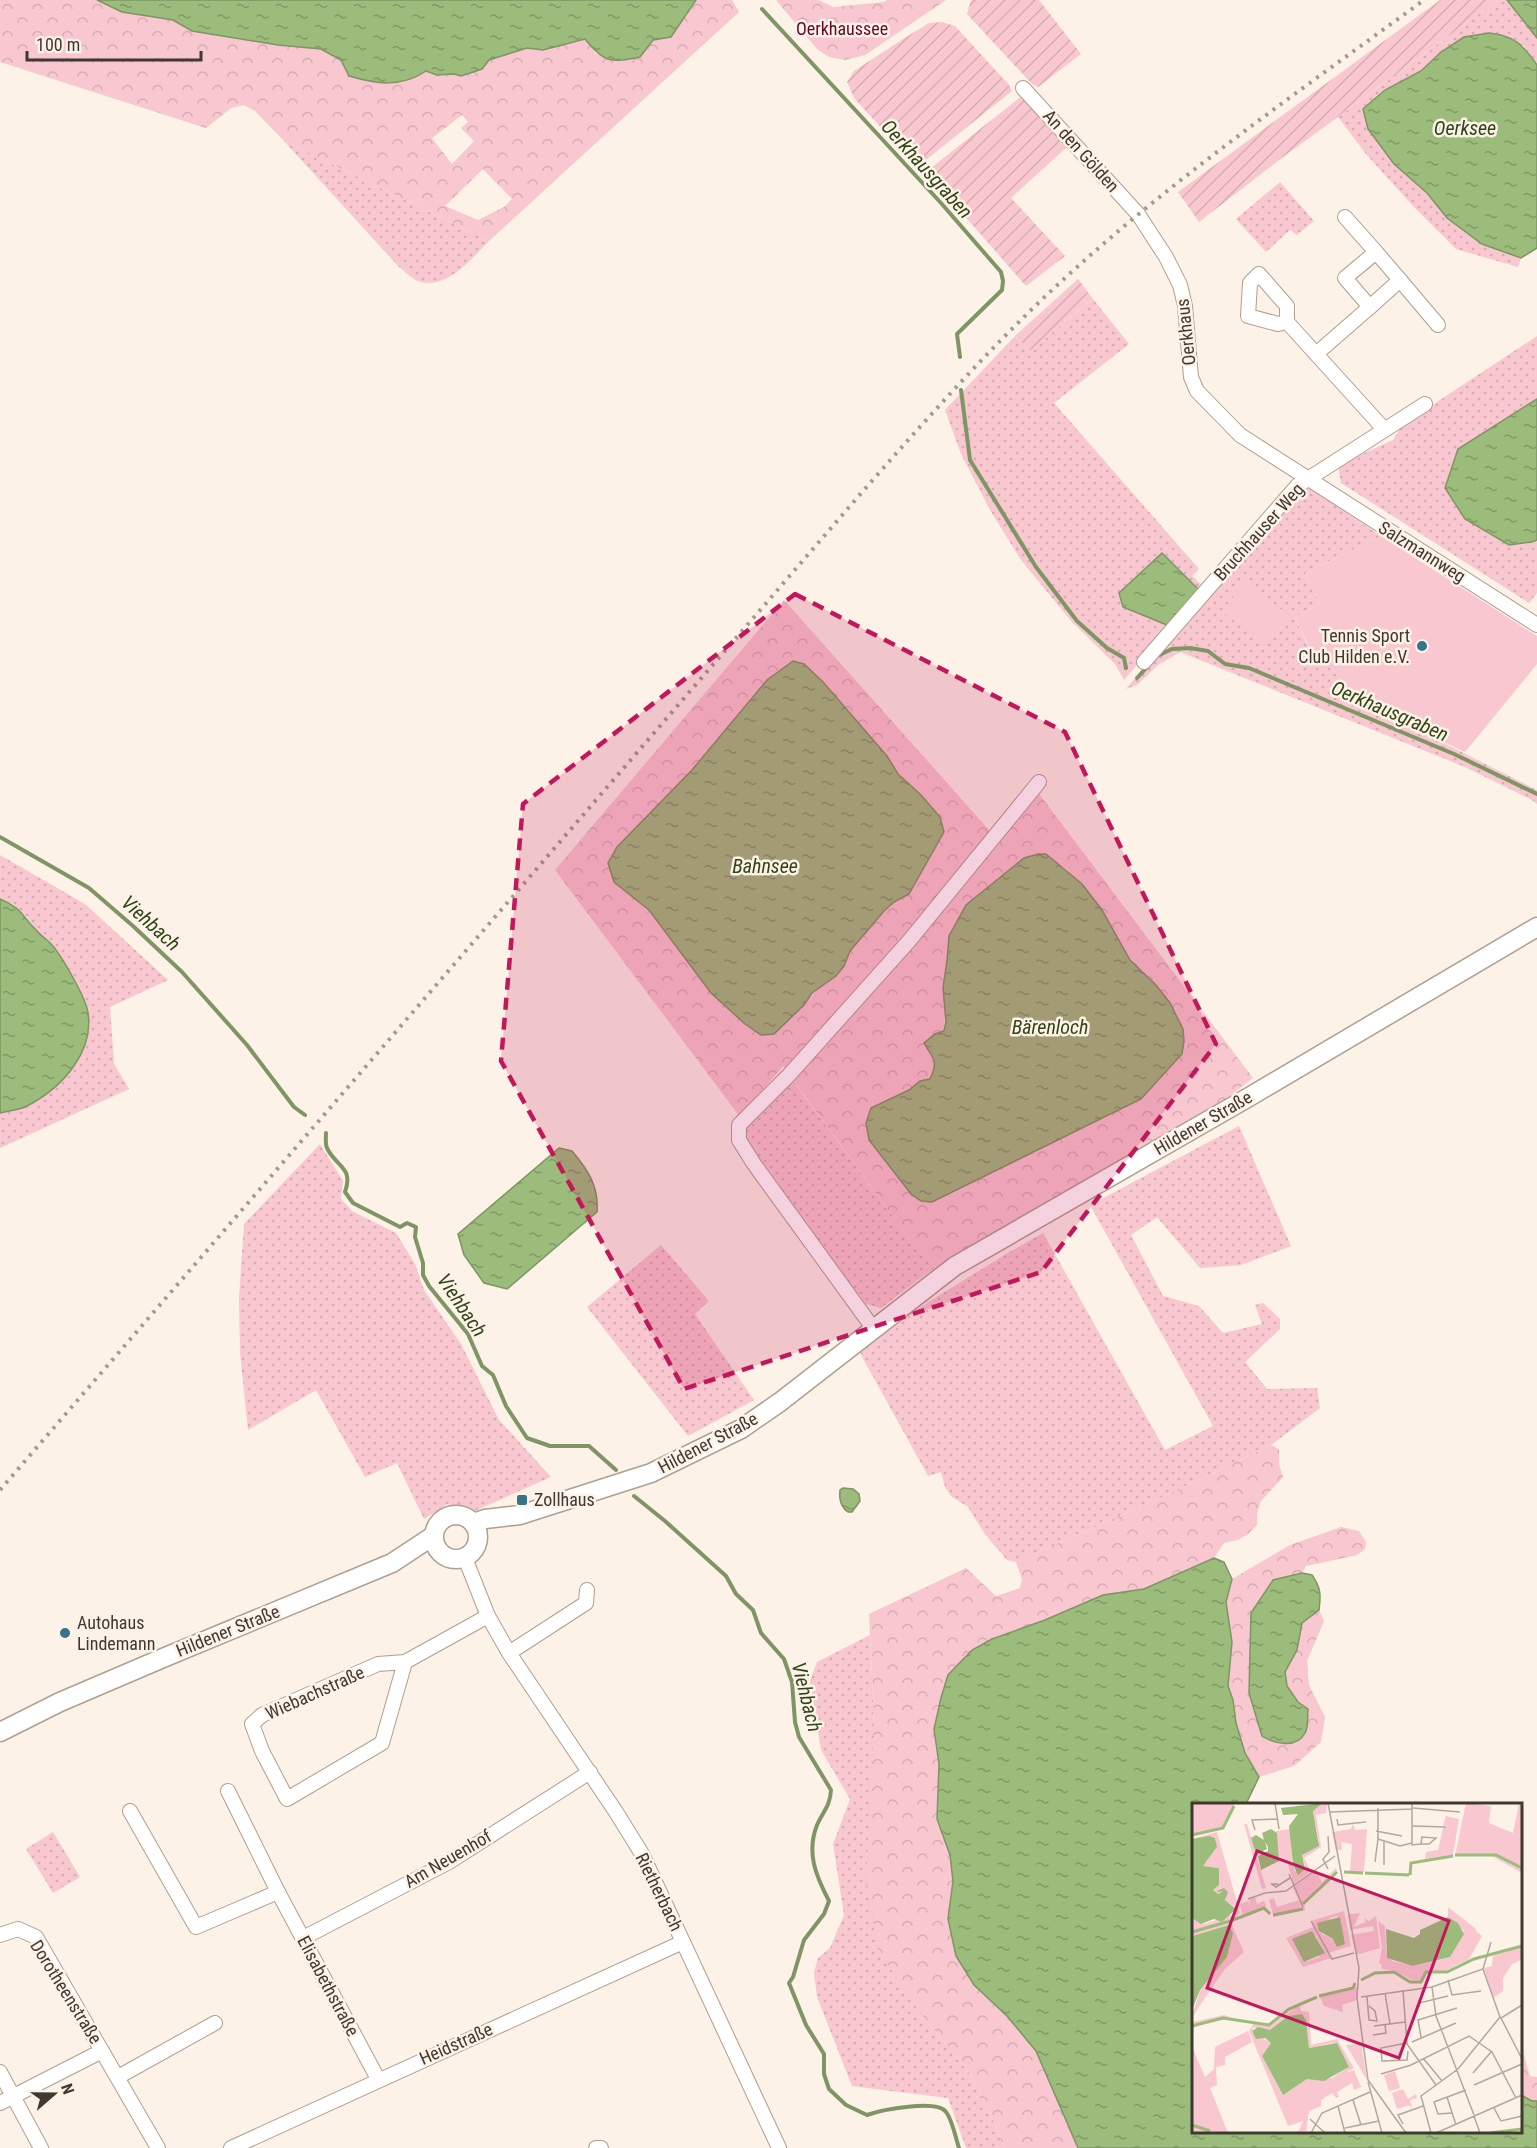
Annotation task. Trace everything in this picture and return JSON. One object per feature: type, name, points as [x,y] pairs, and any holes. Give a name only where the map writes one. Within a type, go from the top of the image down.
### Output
[{"type":"main road","name":"Hildener Straße","points":[[475,1531],[485,1519],[520,1515],[651,1473],[741,1428],[780,1402],[956,1266],[1537,927]]},
{"type":"main road","points":[[453,1515],[463,1516],[475,1531],[472,1552],[465,1558],[446,1558],[437,1544],[438,1526],[444,1518],[453,1515]]},
{"type":"main road","name":"Hildener Straße","points":[[0,1732],[60,1702],[437,1544]]},
{"type":"street","name":"An den Gölden","points":[[1023,88],[1138,214]]},
{"type":"street","name":"Oerkhaus","points":[[1138,214],[1166,257],[1180,285],[1185,306],[1191,377],[1197,391],[1240,435],[1307,479]]},
{"type":"street","points":[[1345,217],[1438,325]]},
{"type":"street","points":[[1370,307],[1345,278],[1376,252]]},
{"type":"street","points":[[1316,354],[1400,280]]},
{"type":"street","points":[[1287,322],[1384,429]]},
{"type":"street","name":"Bruchhauser Weg","points":[[1144,662],[1297,486],[1425,404]]},
{"type":"street","name":"Salzmannweg","points":[[1307,479],[1537,625]]},
{"type":"street","points":[[873,1328],[753,1164],[739,1140],[739,1125],[789,1075],[909,941],[1039,782]]},
{"type":"street","name":"Rietherbach","points":[[465,1558],[488,1616],[508,1653],[590,1772],[642,1854],[779,2148]]},
{"type":"street","points":[[508,1653],[586,1603],[587,1590]]},
{"type":"street","name":"Wiebachstraße","points":[[405,1662],[382,1743],[287,1799],[262,1751],[252,1724],[262,1715],[378,1664],[405,1662],[488,1616]]},
{"type":"street","name":"Am Neuenhof","points":[[303,1938],[449,1862],[590,1772]]},
{"type":"street","name":"Elisabethstraße","points":[[228,1791],[278,1892],[378,2079]]},
{"type":"street","points":[[130,1812],[196,1927],[278,1892]]},
{"type":"street","name":"Dorotheenstraße","points":[[0,1935],[18,1929],[36,1937],[158,2148]]},
{"type":"street","name":"Heidstraße","points":[[231,2148],[378,2079],[683,1942]]},
{"type":"street","points":[[118,2078],[215,2023]]},
{"type":"street","points":[[0,2103],[102,2051]]},
{"type":"street","points":[[0,2072],[41,2148]]},
{"type":"highlighted area","points":[[795,594],[1065,732],[1216,1044],[1041,1272],[684,1389],[501,1061],[523,804]]},
{"type":"green space","points":[[0,0],[97,0],[122,12],[173,20],[192,31],[278,45],[321,49],[341,60],[349,76],[426,71],[437,75],[461,76],[482,69],[489,60],[527,47],[543,50],[586,39],[596,54],[640,57],[653,40],[671,37],[696,0],[732,0],[739,12],[489,241],[283,140],[255,111],[244,105],[231,108],[206,128],[0,62]],"holes":[[[462,115],[468,122],[461,128],[474,141],[452,164],[432,138]],[[483,169],[512,199],[504,207],[478,220],[445,206]]]},
{"type":"green space","name":"Oerkhaussee","points":[[776,0],[819,0],[833,7],[887,0],[946,0],[865,55],[845,60],[829,57],[817,49]]},
{"type":"green space","points":[[971,0],[1039,0],[1081,54],[1038,87],[1032,84],[967,14]]},
{"type":"green space","points":[[1440,0],[1498,0],[1283,157],[1199,222],[1178,192]]},
{"type":"green space","points":[[1498,0],[1507,0],[1537,38],[1537,65],[1523,45],[1441,52],[1368,129],[1394,164],[1427,193],[1447,218],[1482,244],[1521,258],[1518,267],[1456,249],[1366,154],[1338,117]]},
{"type":"green space","points":[[942,22],[955,26],[1012,91],[917,167],[854,98],[847,82],[854,71],[903,39],[929,23]]},
{"type":"green space","points":[[1023,95],[1069,145],[1011,198],[1065,256],[1026,286],[926,172]]},
{"type":"green space","points":[[283,140],[489,241],[467,264],[449,277],[429,283],[418,281],[399,267]]},
{"type":"green space","points":[[1280,182],[1314,221],[1297,235],[1290,230],[1266,252],[1236,219]]},
{"type":"green space","points":[[1078,279],[1093,299],[1030,351],[1015,336]]},
{"type":"green space","points":[[1093,299],[1129,344],[1054,403],[1199,569],[1192,576],[1204,587],[1124,680],[1115,664],[1072,622],[1021,560],[990,510],[961,454],[945,410],[1015,336],[1030,351]]},
{"type":"green space","points":[[1537,336],[1537,399],[1507,418],[1465,519],[1490,535],[1509,543],[1528,544],[1537,540],[1537,593],[1529,603],[1341,483],[1338,465],[1393,440],[1402,425]]},
{"type":"green space","points":[[1311,488],[1381,536],[1305,573],[1320,604],[1295,617],[1314,660],[1326,655],[1340,682],[1335,697],[1418,730],[1537,790],[1537,804],[1465,767],[1180,652],[1158,665],[1137,685],[1126,689],[1300,490]]},
{"type":"green space","name":"Tennis Sport Club Hilden e.V.","points":[[1381,536],[1537,636],[1537,664],[1465,752],[1418,730],[1335,697],[1340,682],[1326,656],[1315,660],[1295,617],[1320,604],[1305,573]]},
{"type":"green space","points":[[1244,582],[1289,615],[1268,645],[1222,612]]},
{"type":"green space","points":[[784,600],[997,837],[1037,791],[1253,1078],[1215,1107],[936,1267],[919,1252],[783,1066],[740,1117],[555,870]],"holes":[[[793,661],[804,664],[823,682],[887,756],[898,774],[940,817],[944,832],[909,894],[894,902],[884,911],[804,1005],[761,1035],[728,1009],[650,912],[614,882],[617,847],[692,770],[767,680]],[[1042,853],[1066,869],[1102,910],[1130,960],[1156,985],[1179,1020],[1175,1062],[1141,1099],[871,1108],[909,1090],[920,1081],[930,1079],[935,1068],[934,1056],[929,1050],[935,1034],[944,1031],[949,936]]]},
{"type":"green space","points":[[0,855],[85,904],[168,980],[110,1007],[114,1064],[129,1089],[0,1148],[0,1113],[10,1110],[88,1027],[86,1007],[52,945],[13,904],[0,899]]},
{"type":"green space","points":[[794,1082],[919,1252],[936,1267],[881,1308],[866,1304],[746,1144],[746,1127],[773,1099]]},
{"type":"green space","points":[[1239,1126],[1291,1246],[1241,1265],[1200,1268],[1157,1217],[1131,1235],[1163,1296],[1199,1306],[1223,1333],[1262,1324],[1255,1305],[1263,1303],[1280,1319],[1280,1329],[1245,1362],[1267,1389],[1317,1388],[1320,1408],[1271,1445],[1171,1493],[1016,1562],[1007,1560],[984,1533],[968,1507],[951,1496],[945,1487],[941,1472],[928,1476],[860,1353],[906,1316],[1043,1233],[1165,1450],[1213,1426],[1090,1205]]},
{"type":"green space","points":[[320,1144],[343,1181],[341,1199],[352,1211],[396,1233],[415,1264],[424,1290],[461,1344],[499,1420],[551,1477],[472,1512],[448,1504],[424,1519],[397,1463],[365,1477],[316,1390],[248,1430],[240,1353],[239,1298],[244,1224]]},
{"type":"green space","points":[[661,1245],[709,1301],[695,1314],[754,1400],[688,1436],[587,1307]]},
{"type":"green space","points":[[1271,1445],[1279,1449],[1279,1464],[1283,1477],[1261,1501],[1257,1513],[1257,1525],[1248,1534],[1238,1540],[1224,1543],[1214,1558],[1144,1589],[1103,1595],[1045,1620],[991,1639],[972,1650],[948,1675],[934,1729],[939,1764],[937,1819],[950,1855],[953,1881],[948,1919],[974,1985],[1007,2016],[1036,2051],[1078,2148],[1004,2148],[970,2074],[921,2014],[878,1950],[866,1880],[874,1721],[869,1614],[966,1568],[996,1596],[1020,1588],[1022,1579],[1016,1562],[1171,1493]]},
{"type":"green space","points":[[1341,1527],[1359,1531],[1366,1542],[1365,1549],[1357,1555],[1306,1566],[1302,1573],[1296,1575],[1249,1693],[1298,1702],[1287,1686],[1285,1672],[1297,1650],[1302,1623],[1319,1610],[1324,1621],[1307,1661],[1309,1685],[1325,1717],[1321,1742],[1294,1766],[1259,1777],[1245,1753],[1228,1686],[1232,1642],[1226,1602],[1232,1579],[1290,1545]]},
{"type":"green space","points":[[870,1635],[874,1721],[921,2014],[970,2074],[1004,2148],[966,2148],[948,2098],[852,2086],[817,1997],[814,1973],[818,1958],[830,1948],[844,1915],[833,1844],[850,1799],[821,1750],[810,1681],[817,1662]]},
{"type":"green space","points":[[53,1832],[80,1877],[53,1893],[26,1849]]},
{"type":"green space","points":[[1522,2051],[1530,2076],[1537,2077],[1537,2101],[1522,2096]]},
{"type":"water","points":[[97,0],[696,0],[671,37],[653,40],[640,57],[622,60],[609,59],[598,53],[585,39],[543,50],[527,48],[489,60],[482,69],[461,76],[437,75],[426,71],[407,80],[388,83],[349,76],[341,60],[321,49],[278,45],[192,31],[173,20],[122,12]]},
{"type":"water","points":[[1507,0],[1537,0],[1537,38]]},
{"type":"water","name":"Oerksee","points":[[1489,33],[1505,36],[1518,43],[1537,65],[1537,248],[1521,258],[1482,244],[1447,218],[1427,193],[1394,164],[1368,129],[1363,109],[1385,90],[1421,71],[1441,52],[1464,37]]},
{"type":"water","points":[[1537,399],[1537,540],[1509,545],[1465,519],[1445,488],[1458,449]]},
{"type":"water","points":[[1162,553],[1198,589],[1167,625],[1123,607],[1119,593]]},
{"type":"water","name":"Bahnsee","points":[[793,661],[804,664],[823,682],[887,756],[898,774],[940,817],[944,832],[909,894],[894,902],[884,911],[850,951],[844,966],[836,976],[812,993],[804,1005],[774,1034],[761,1035],[745,1024],[711,993],[649,910],[614,882],[608,863],[617,847],[692,770],[767,680]]},
{"type":"water","name":"Bärenloch","points":[[1046,854],[1082,884],[1102,910],[1130,960],[1156,985],[1170,1003],[1183,1029],[1182,1054],[1141,1099],[932,1202],[921,1201],[911,1194],[869,1140],[866,1123],[871,1108],[909,1090],[920,1081],[930,1079],[934,1063],[924,1043],[935,1034],[944,1031],[946,1022],[943,988],[949,936],[966,905],[1024,858]]},
{"type":"water","points":[[0,899],[18,909],[55,949],[81,993],[87,1008],[89,1024],[82,1053],[74,1066],[53,1089],[27,1106],[0,1113]]},
{"type":"water","points":[[559,1148],[572,1151],[583,1165],[594,1186],[597,1212],[507,1289],[484,1283],[464,1255],[458,1234]]},
{"type":"water","points":[[853,1489],[859,1494],[860,1501],[852,1512],[848,1512],[841,1502],[840,1490]]},
{"type":"water","points":[[1214,1558],[1224,1562],[1232,1579],[1226,1602],[1232,1642],[1228,1686],[1245,1753],[1259,1777],[1246,1803],[1192,1803],[1192,2133],[1522,2133],[1522,2096],[1537,2101],[1537,2148],[1078,2148],[1036,2051],[1007,2016],[974,1985],[956,1956],[948,1919],[953,1881],[950,1855],[937,1819],[939,1764],[934,1729],[948,1675],[972,1650],[992,1639],[1045,1620],[1103,1595],[1144,1589]]},
{"type":"water","points":[[1302,1573],[1312,1575],[1319,1588],[1319,1610],[1302,1623],[1297,1650],[1285,1672],[1287,1686],[1298,1702],[1308,1709],[1305,1733],[1297,1741],[1285,1744],[1262,1736],[1249,1693],[1251,1613],[1273,1580]]},
{"type":"waterway","name":"Oerkhausgraben","points":[[762,9],[941,203],[1001,272],[1002,290],[957,334],[960,357]]},
{"type":"waterway","name":"Oerkhausgraben","points":[[961,390],[970,460],[1036,567],[1077,621],[1107,648],[1124,658],[1126,668]]},
{"type":"waterway","name":"Oerkhausgraben","points":[[1157,656],[1172,649],[1190,648],[1208,651],[1225,664],[1249,668],[1454,754],[1537,794]]},
{"type":"waterway","name":"Oerkhausgraben","points":[[1137,678],[1148,666]]},
{"type":"waterway","name":"Viehbach","points":[[0,837],[89,888],[133,926],[182,972],[247,1045],[294,1107],[305,1115]]},
{"type":"waterway","name":"Viehbach","points":[[326,1133],[326,1146],[346,1172],[345,1192],[353,1203],[400,1227],[407,1223],[416,1227],[415,1237],[423,1263],[423,1275],[429,1286],[468,1334],[482,1366],[493,1375],[506,1406],[527,1438],[550,1446],[589,1446],[616,1470]]},
{"type":"waterway","name":"Viehbach","points":[[634,1496],[726,1576],[736,1594],[753,1610],[761,1633],[784,1659],[792,1682],[795,1722],[799,1737],[831,1790],[828,1805],[817,1825],[812,1845],[814,1864],[829,1901],[824,1914],[804,1940],[793,1977],[789,1983],[806,2025],[824,2054],[824,2074],[829,2089],[846,2105],[867,2115],[908,2107],[941,2108],[950,2119],[959,2148]]},
{"type":"railway","points":[[0,1490],[863,491],[993,349],[1076,268],[1160,197],[1246,130],[1424,0]]},
{"type":"place","name":"Tennis Sport Club Hilden e.V.","points":[[1422,646]]},
{"type":"place","name":"Zollhaus","points":[[522,1500]]},
{"type":"place","name":"Autohaus Lindemann","points":[[65,1633]]}]
